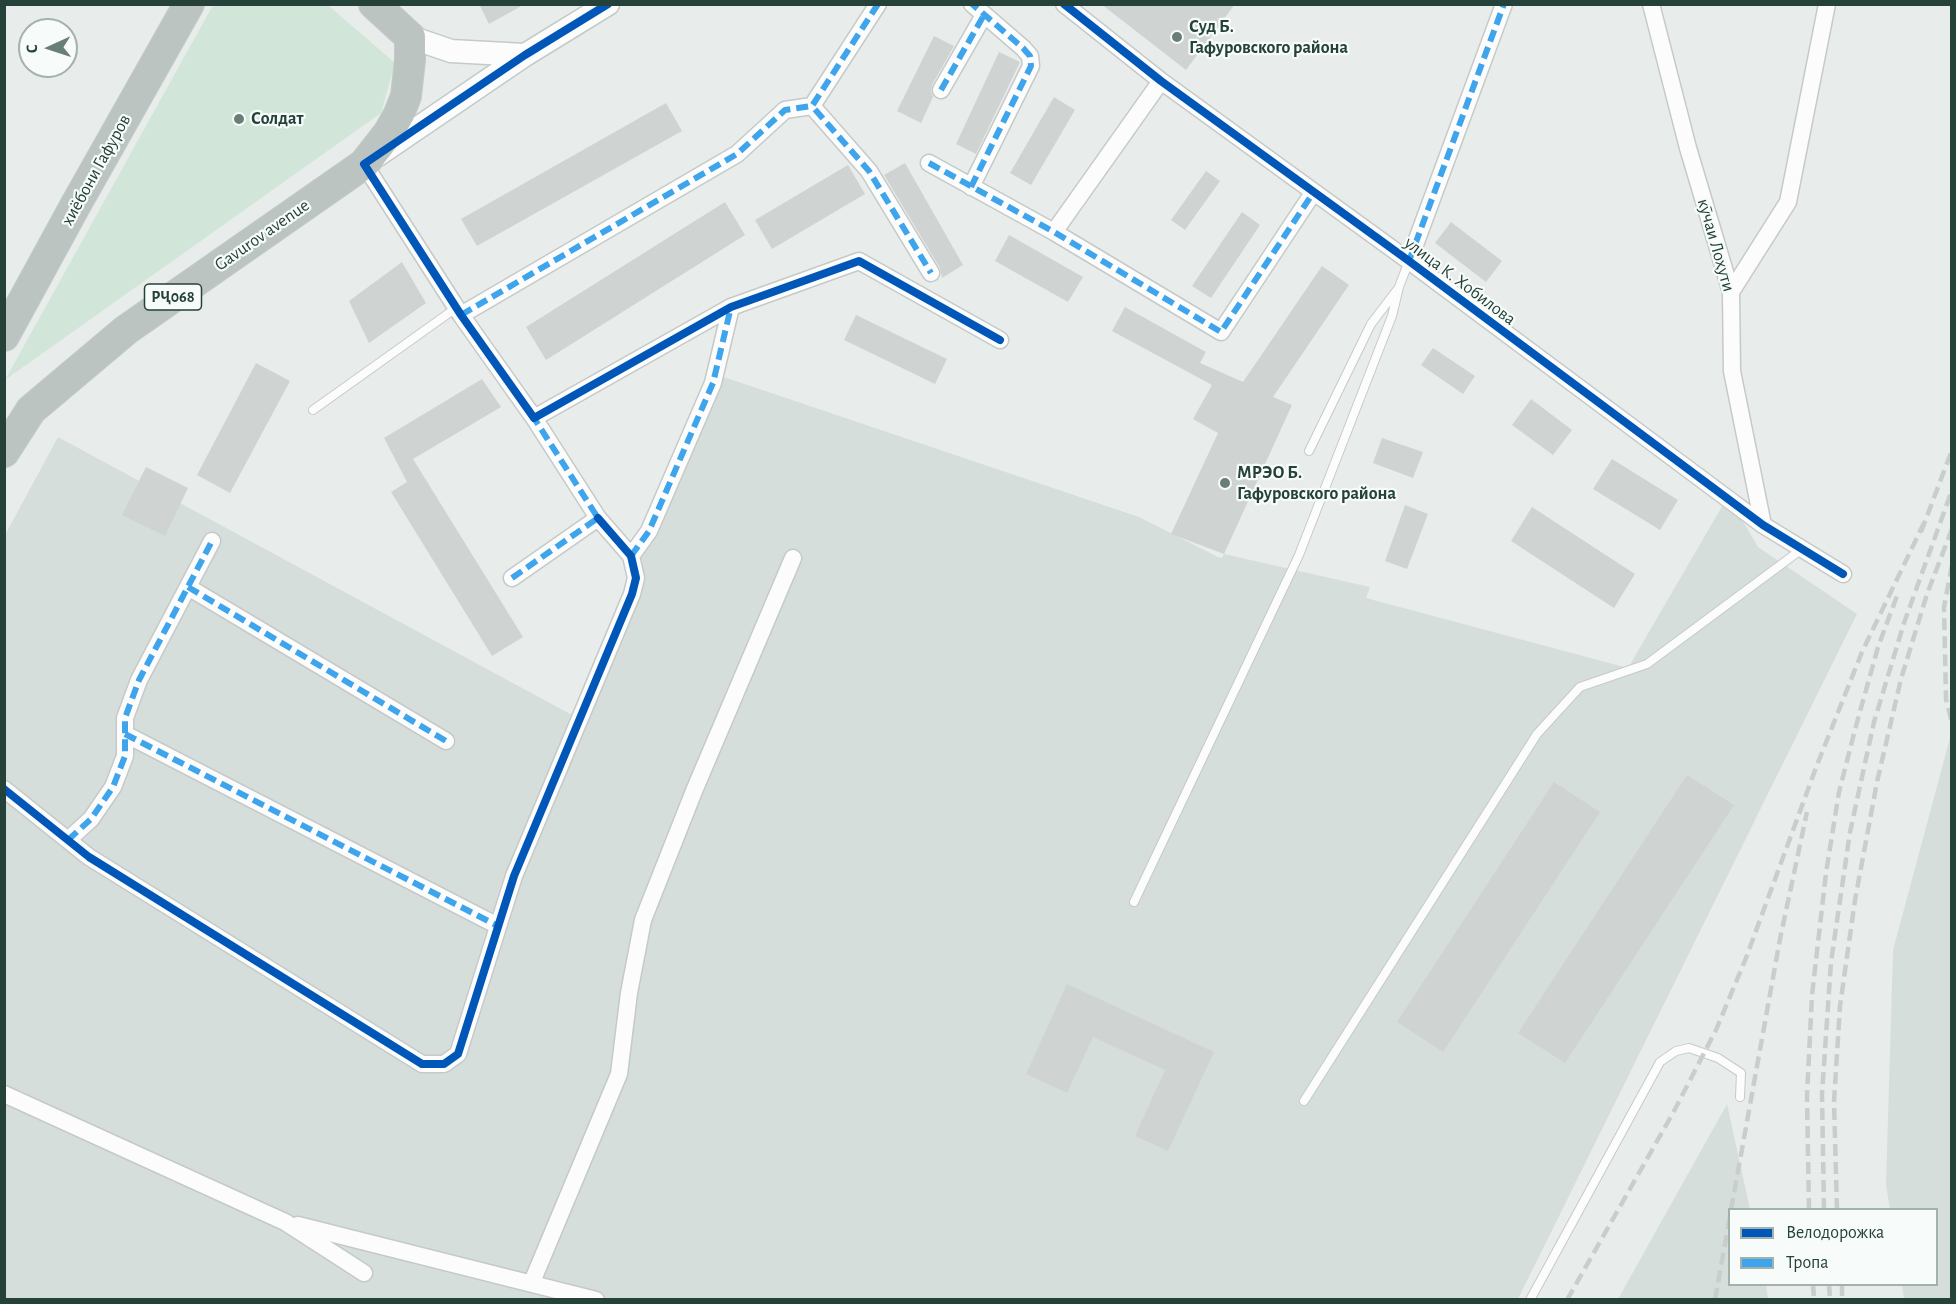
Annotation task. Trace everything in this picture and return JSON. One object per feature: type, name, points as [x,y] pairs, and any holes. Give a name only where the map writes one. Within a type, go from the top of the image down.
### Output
[{"type":"highway","name":"хиёбони Гафуров","points":[[4,336],[189,4]]},
{"type":"highway","points":[[374,4],[411,38]]},
{"type":"highway","name":"РҶ068","points":[[364,164],[389,132],[406,96],[411,38]]},
{"type":"highway","name":"Gavurov avenue","points":[[4,452],[31,410],[126,330],[364,164]]},
{"type":"street","points":[[4,789],[89,857],[422,1064],[444,1064],[458,1054],[514,876],[632,594],[636,578],[631,556],[598,518],[534,418],[459,312],[364,164],[525,55],[608,4]]},
{"type":"street","points":[[459,312],[737,154],[785,110],[812,106],[878,4]]},
{"type":"street","name":"улица К. Хобилова","points":[[1064,4],[1161,81],[1409,261],[1763,525],[1842,574]]},
{"type":"street","points":[[1409,261],[1504,4]]},
{"type":"street","name":"кӯчаи Лоҳути","points":[[1651,4],[1688,147],[1731,292],[1732,371],[1763,525]]},
{"type":"street","points":[[1731,292],[1788,202],[1827,4]]},
{"type":"street","points":[[941,90],[978,10],[1023,48],[1029,56],[1031,66],[971,187]]},
{"type":"street","points":[[411,38],[451,51],[525,55]]},
{"type":"street","points":[[1054,232],[1161,81]]},
{"type":"street","points":[[812,106],[869,171],[931,273]]},
{"type":"street","points":[[929,163],[1054,232],[1221,332],[1313,193]]},
{"type":"street","points":[[534,418],[731,307],[859,261],[1000,340]]},
{"type":"street","points":[[631,556],[649,531],[713,382],[731,307]]},
{"type":"street","points":[[512,578],[598,518]]},
{"type":"street","points":[[68,840],[91,819],[113,787],[125,756],[125,718],[139,680],[212,541]]},
{"type":"street","points":[[532,1282],[619,1074],[629,993],[643,920],[694,791],[793,558]]},
{"type":"street","points":[[188,587],[446,741]]},
{"type":"street","points":[[125,734],[498,926]]},
{"type":"street","points":[[4,1094],[285,1222],[364,1273]]},
{"type":"street","points":[[285,1222],[596,1299]]},
{"type":"lane","points":[[1134,902],[1299,555],[1392,316],[1399,287],[1409,261]]},
{"type":"lane","points":[[1309,451],[1371,324],[1399,287]]},
{"type":"lane","points":[[313,410],[459,312]]},
{"type":"lane","points":[[1304,1101],[1537,734],[1580,687],[1647,664],[1802,549]]},
{"type":"lane","points":[[1530,1299],[1660,1062],[1676,1051],[1689,1048],[1718,1058],[1741,1073],[1740,1097]]},
{"type":"shaded area","points":[[715,374],[1139,517],[1218,557],[1222,558],[1224,554],[1370,587],[1366,598],[1628,668],[1728,496],[1758,547],[1857,614],[1518,1299],[5,1300],[5,535],[58,437],[572,715]]},
{"type":"shaded area","points":[[1951,734],[1951,1299],[1904,1299],[1902,1286],[1938,1286],[1938,1208],[1890,1208],[1886,1185],[1893,950]]},
{"type":"shaded area","points":[[1727,1104],[1750,1208],[1728,1208],[1728,1286],[1766,1286],[1768,1299],[1618,1299]]},
{"type":"green space","points":[[213,5],[328,5],[395,63],[381,113],[5,380]]},
{"type":"building","points":[[479,4],[525,4],[489,24]]},
{"type":"building","name":"Суд Б. Гафуровского района","points":[[1101,4],[1235,4],[1186,70]]},
{"type":"building","points":[[934,36],[954,46],[932,85],[933,97],[921,123],[897,111]]},
{"type":"building","points":[[999,52],[1020,62],[976,154],[956,144]]},
{"type":"building","points":[[1054,97],[1075,110],[1031,185],[1010,173]]},
{"type":"building","points":[[666,103],[682,131],[477,246],[461,219]]},
{"type":"building","points":[[905,163],[963,265],[942,278],[940,268],[884,175]]},
{"type":"building","points":[[848,165],[865,194],[772,249],[755,220]]},
{"type":"building","points":[[1206,171],[1220,181],[1185,230],[1171,220]]},
{"type":"building","points":[[725,202],[745,235],[546,360],[526,327]]},
{"type":"building","points":[[1242,212],[1260,225],[1211,298],[1192,286]]},
{"type":"building","points":[[1451,222],[1502,261],[1486,282],[1435,243]]},
{"type":"building","points":[[1009,235],[1083,277],[1068,302],[995,261]]},
{"type":"building","points":[[402,262],[426,303],[369,343],[349,301]]},
{"type":"building","points":[[1322,266],[1349,285],[1273,397],[1292,405],[1224,554],[1171,534],[1218,433],[1193,419],[1212,385],[1112,331],[1125,307],[1206,352],[1200,363],[1243,382]]},
{"type":"building","points":[[856,315],[947,359],[935,384],[844,340]]},
{"type":"building","points":[[1433,348],[1475,376],[1463,394],[1421,365]]},
{"type":"building","points":[[256,363],[290,381],[230,493],[197,475]]},
{"type":"building","points":[[482,379],[501,407],[413,459],[523,637],[492,656],[391,492],[407,482],[384,438]]},
{"type":"building","points":[[1531,399],[1572,430],[1553,455],[1512,425]]},
{"type":"building","points":[[1382,438],[1423,452],[1413,478],[1373,463]]},
{"type":"building","points":[[1612,459],[1678,500],[1660,530],[1593,489]]},
{"type":"building","points":[[146,467],[188,488],[165,536],[122,515]]},
{"type":"building","points":[[1405,505],[1428,514],[1407,569],[1385,561]]},
{"type":"building","points":[[1532,507],[1635,574],[1614,608],[1511,541]]},
{"type":"building","points":[[1687,775],[1734,805],[1565,1063],[1518,1033]]},
{"type":"building","points":[[1554,782],[1600,812],[1443,1052],[1397,1022]]},
{"type":"building","points":[[1067,984],[1214,1052],[1168,1151],[1135,1136],[1165,1070],[1093,1037],[1067,1093],[1026,1074]]},
{"type":"railway","points":[[1921,532],[1952,450]]},
{"type":"railway","points":[[1824,1208],[1822,1094],[1831,962],[1850,832],[1874,722],[1904,623],[1952,490]]},
{"type":"railway","points":[[1567,1300],[1673,1113],[1716,1030],[1746,958],[1817,765],[1862,652],[1924,523]]},
{"type":"railway","points":[[1837,1208],[1834,1102],[1840,1006],[1855,900],[1877,782],[1901,679],[1927,594],[1952,529]]},
{"type":"railway","points":[[1952,565],[1944,607],[1946,699],[1952,723]]},
{"type":"railway","points":[[1809,1208],[1807,1096],[1812,995],[1826,873],[1839,792],[1878,647],[1897,596]]},
{"type":"railway","points":[[1731,1208],[1780,939],[1807,812]]},
{"type":"railway","points":[[1715,1300],[1728,1227]]},
{"type":"railway","points":[[1813,1286],[1814,1300]]},
{"type":"railway","points":[[1829,1286],[1830,1300]]},
{"type":"railway","points":[[1842,1286],[1842,1300]]},
{"type":"marked path","points":[[878,4],[812,106],[869,171],[931,273]]},
{"type":"marked path","points":[[971,187],[1031,66],[1030,56],[1023,48],[972,4]]},
{"type":"marked path","points":[[1409,261],[1504,4]]},
{"type":"marked path","points":[[941,90],[984,15]]},
{"type":"marked path","points":[[461,315],[737,154],[785,110],[812,106]]},
{"type":"marked path","points":[[929,163],[1054,232],[1221,332],[1313,193]]},
{"type":"marked path","points":[[631,556],[649,531],[713,383],[731,307]]},
{"type":"marked path","points":[[512,578],[598,518],[534,418]]},
{"type":"marked path","points":[[68,840],[91,819],[113,787],[125,756],[125,718],[139,680],[212,541]]},
{"type":"marked path","points":[[188,587],[446,741]]},
{"type":"marked path","points":[[125,734],[498,926]]},
{"type":"cycle path","points":[[608,4],[525,55],[364,164],[461,315],[534,418],[731,307],[859,261],[1000,340]]},
{"type":"cycle path","points":[[1064,4],[1161,81],[1409,261],[1763,525],[1843,574]]},
{"type":"cycle path","points":[[4,789],[89,857],[422,1064],[444,1064],[458,1054],[514,876],[632,594],[636,578],[631,556],[598,518]]},
{"type":"place","name":"Суд Б. Гафуровского района","points":[[1177,37]]},
{"type":"place","name":"Солдат","points":[[239,119]]},
{"type":"place","name":"МРЭО Б. Гафуровского района","points":[[1225,483]]}]
